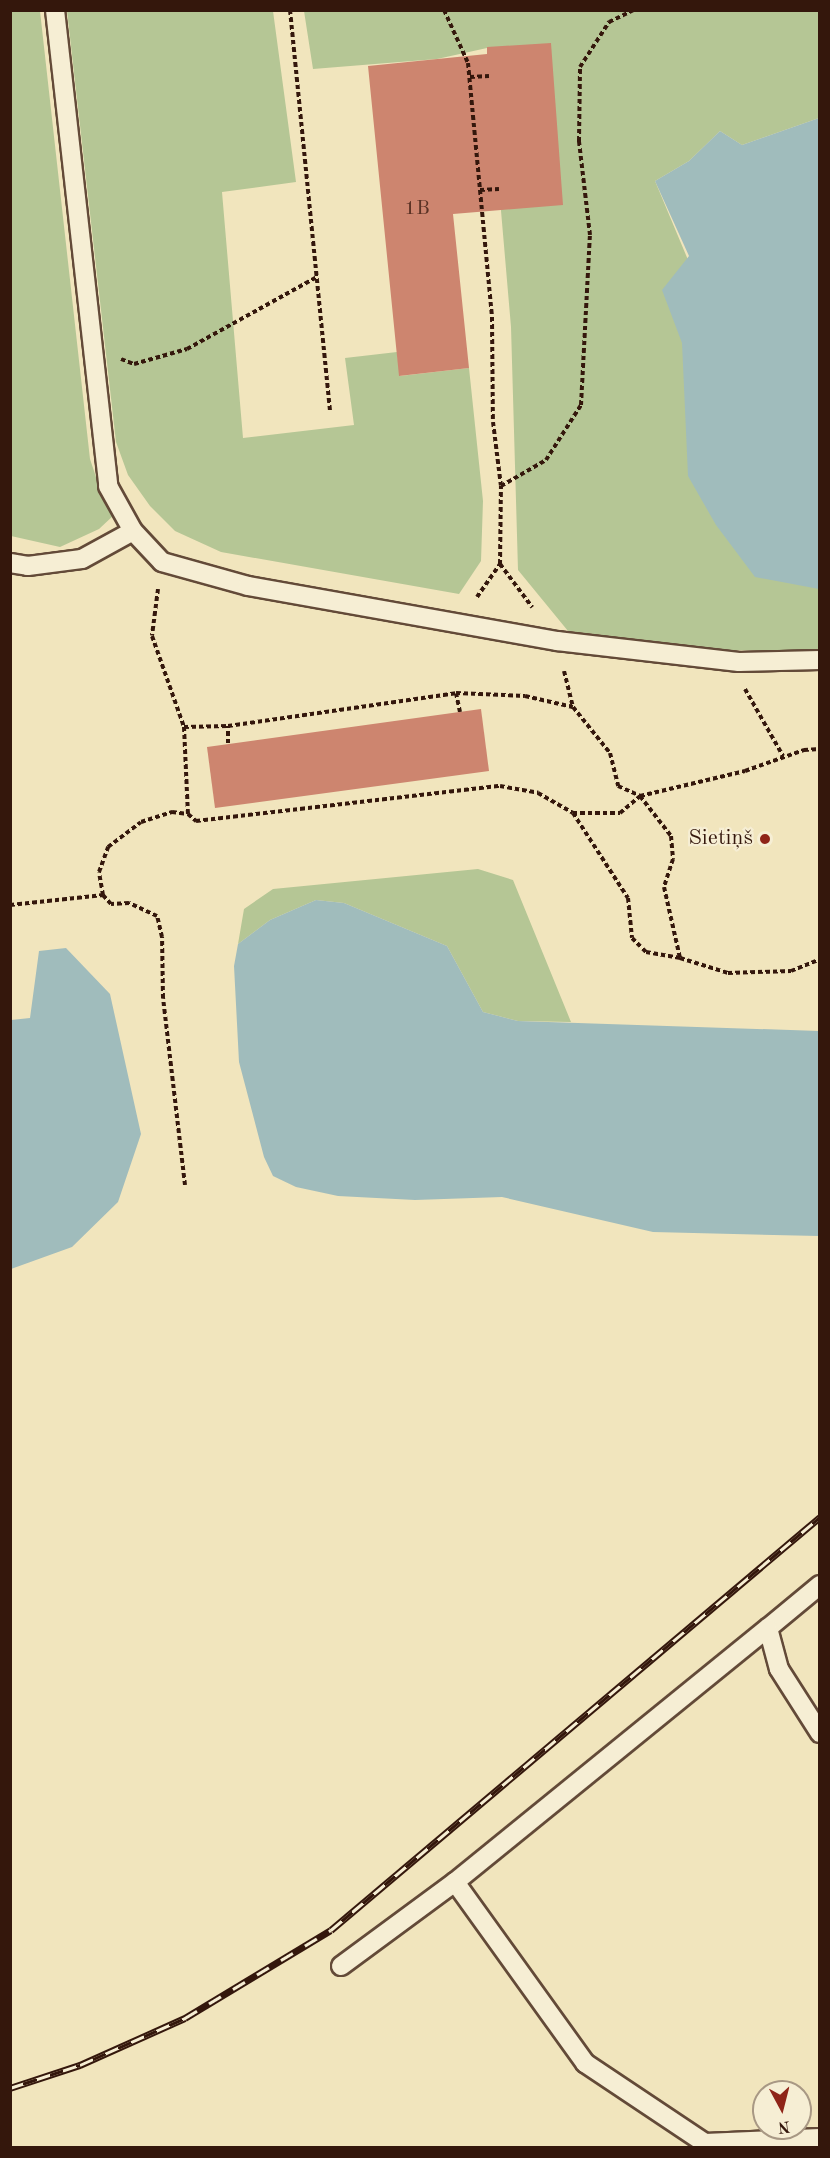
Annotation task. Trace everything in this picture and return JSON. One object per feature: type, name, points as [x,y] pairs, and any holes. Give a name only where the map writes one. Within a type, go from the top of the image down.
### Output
[{"type":"lane","points":[[55,10],[108,486],[133,531],[162,561],[248,586],[460,621],[557,640],[739,662],[819,660]]},
{"type":"lane","points":[[10,563],[28,566],[82,559],[133,531]]},
{"type":"lane","points":[[341,1966],[455,1882],[819,1585]]},
{"type":"lane","points":[[768,1628],[779,1669],[819,1733]]},
{"type":"lane","points":[[455,1882],[585,2062],[705,2143],[819,2138]]},
{"type":"path","points":[[290,10],[330,412]]},
{"type":"path","points":[[444,10],[460,41],[470,77],[492,317],[493,422],[501,486],[500,564],[460,621]]},
{"type":"path","points":[[501,486],[546,460],[581,405],[590,235],[579,141],[580,67],[609,22],[634,10]]},
{"type":"path","points":[[470,77],[489,76]]},
{"type":"path","points":[[480,190],[499,189]]},
{"type":"path","points":[[92,348],[134,364],[188,349],[317,277]]},
{"type":"path","points":[[162,561],[152,636],[184,727],[188,814]]},
{"type":"path","points":[[500,564],[557,640],[573,707],[610,753],[618,786],[640,796],[671,836],[674,859],[664,887],[680,958]]},
{"type":"path","points":[[739,662],[739,680],[783,756]]},
{"type":"path","points":[[184,727],[228,726],[456,693],[525,696],[573,707]]},
{"type":"path","points":[[456,693],[460,712]]},
{"type":"path","points":[[228,726],[228,743]]},
{"type":"path","points":[[573,813],[620,813],[640,796],[745,771],[783,756],[819,749]]},
{"type":"path","points":[[185,1185],[163,998],[162,937],[157,916],[129,903],[111,904],[103,895],[99,872],[108,847],[141,822],[172,812],[188,814],[196,821],[500,786],[538,793],[573,813],[628,898],[632,938],[646,952],[680,958],[728,973],[790,971],[819,959]]},
{"type":"path","points":[[10,905],[103,895]]},
{"type":"green space","points":[[10,11],[40,11],[90,459],[102,495],[114,515],[99,529],[60,547],[11,536]]},
{"type":"green space","points":[[67,11],[273,11],[296,182],[222,192],[243,438],[354,425],[345,358],[397,352],[400,376],[469,368],[483,501],[481,561],[459,594],[221,552],[175,531],[150,506],[128,475],[116,442]]},
{"type":"green space","points":[[304,11],[819,11],[819,118],[742,145],[720,131],[689,161],[655,181],[819,573],[819,652],[730,650],[568,631],[518,570],[511,327],[487,48],[437,59],[313,69]]},
{"type":"green space","points":[[478,869],[513,880],[571,1022],[518,1021],[483,1012],[447,946],[344,903],[316,900],[270,920],[238,944],[244,909],[273,889]]},
{"type":"water","points":[[820,118],[819,589],[755,577],[716,525],[688,476],[682,343],[662,290],[689,256],[655,181],[689,161],[720,131],[742,145]]},
{"type":"water","points":[[316,900],[344,903],[447,946],[483,1012],[518,1021],[819,1031],[819,1236],[653,1232],[502,1197],[415,1200],[338,1196],[296,1187],[273,1176],[264,1157],[239,1062],[234,966],[238,944],[270,920]]},
{"type":"water","points":[[66,948],[110,994],[141,1134],[118,1202],[72,1247],[11,1269],[11,1020],[30,1018],[39,951]]},
{"type":"building","points":[[551,43],[563,205],[453,214],[469,368],[399,376],[368,66],[487,54],[487,47]]},
{"type":"building","points":[[481,709],[489,771],[215,808],[207,747]]},
{"type":"railway","points":[[10,2088],[80,2065],[185,2018],[331,1930],[820,1517]]},
{"type":"place","name":"Sietiņš","points":[[765,839]]}]
